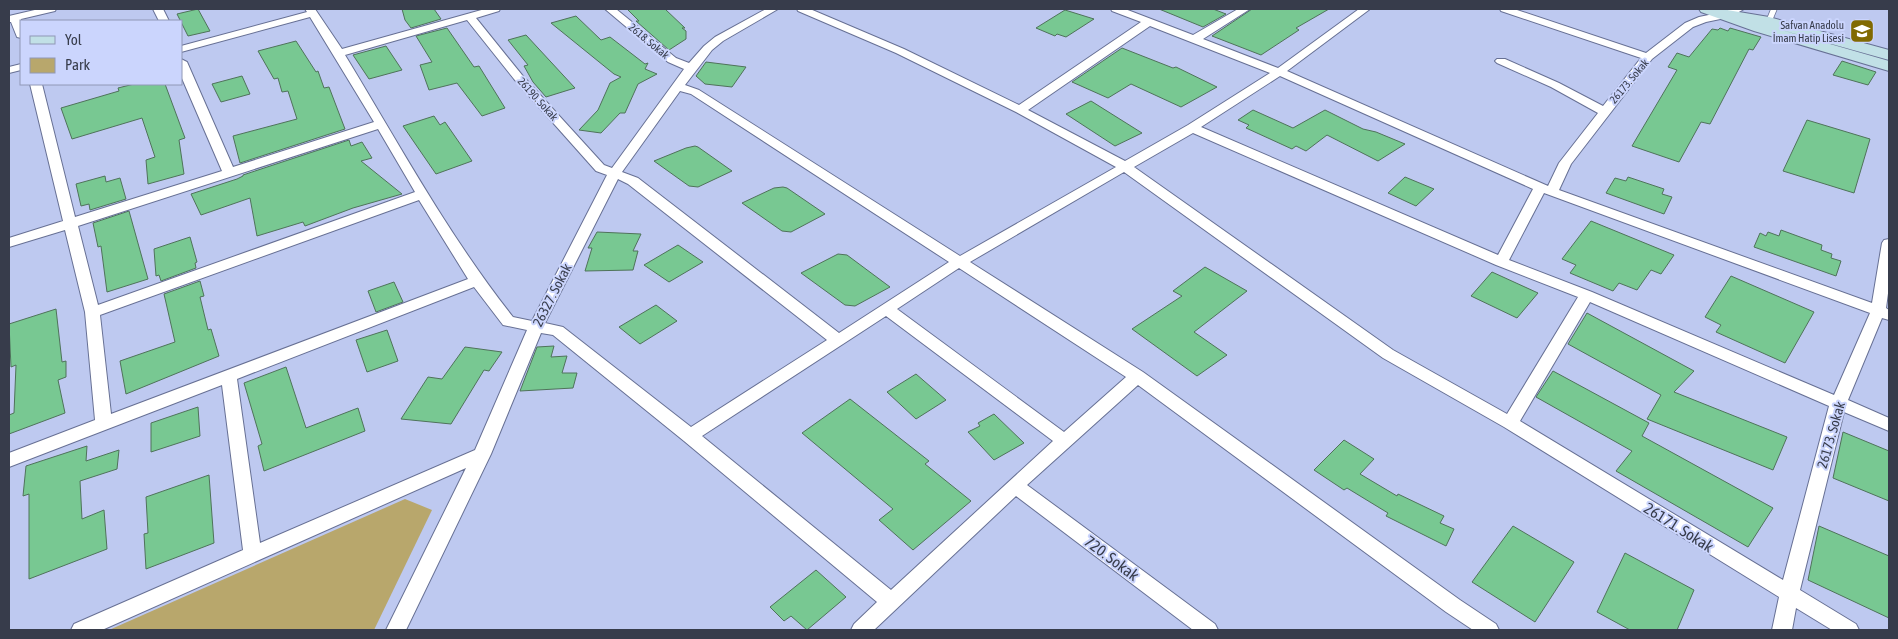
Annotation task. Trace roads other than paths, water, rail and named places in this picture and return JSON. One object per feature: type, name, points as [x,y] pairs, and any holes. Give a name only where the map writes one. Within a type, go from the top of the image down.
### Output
[{"type":"main road","points":[[1706,9],[1771,15],[1889,56]]},
{"type":"main road","points":[[1732,12],[1759,28],[1889,66]]},
{"type":"street","points":[[20,33],[12,18],[51,9]]},
{"type":"street","points":[[339,53],[495,9]]},
{"type":"street","name":"2618. Sokak","points":[[610,9],[672,60],[691,68]]},
{"type":"street","name":"26327. Sokak","points":[[396,630],[482,454],[537,325],[614,174],[691,68],[719,39],[773,9]]},
{"type":"street","name":"26171. Sokak","points":[[802,9],[900,51],[1020,110],[1124,166],[1388,354],[1510,423],[1849,630]]},
{"type":"street","points":[[1116,9],[1279,72],[1546,189],[1884,313]]},
{"type":"street","points":[[1193,40],[1245,9]]},
{"type":"street","points":[[690,436],[959,262],[1192,128],[1279,72],[1365,9]]},
{"type":"street","points":[[1505,9],[1648,57]]},
{"type":"street","points":[[182,49],[311,11],[339,53],[477,281],[508,321],[558,330],[891,602]]},
{"type":"street","name":"26173. Sokak","points":[[1501,262],[1546,189],[1604,111],[1648,57],[1689,25],[1703,19],[1732,12]]},
{"type":"street","name":"26190. Sokak","points":[[469,16],[518,77],[600,168],[634,181],[838,340]]},
{"type":"street","points":[[1020,110],[1149,22]]},
{"type":"street","points":[[1501,61],[1555,85],[1604,111]]},
{"type":"street","points":[[182,64],[229,173]]},
{"type":"street","points":[[36,85],[92,312],[104,422]]},
{"type":"street","points":[[678,86],[695,92],[1137,376],[1452,606],[1489,630]]},
{"type":"street","points":[[9,243],[381,124]]},
{"type":"street","points":[[1192,128],[1501,262],[1587,295],[1889,425]]},
{"type":"street","points":[[92,312],[423,194]]},
{"type":"street","name":"26173. Sokak","points":[[1782,630],[1789,594],[1838,404],[1884,313],[1889,243]]},
{"type":"street","points":[[9,460],[104,422],[229,377],[477,281]]},
{"type":"street","points":[[1510,423],[1587,295]]},
{"type":"street","points":[[886,309],[1065,441]]},
{"type":"street","points":[[861,630],[1015,486],[1137,376]]},
{"type":"street","points":[[229,377],[252,556]]},
{"type":"street","points":[[81,630],[482,454]]},
{"type":"street","name":"720. Sokak","points":[[1015,486],[1208,630]]},
{"type":"place","name":"Safvan Anadolu İmam Hatip Lisesi","points":[[1862,31]]}]
